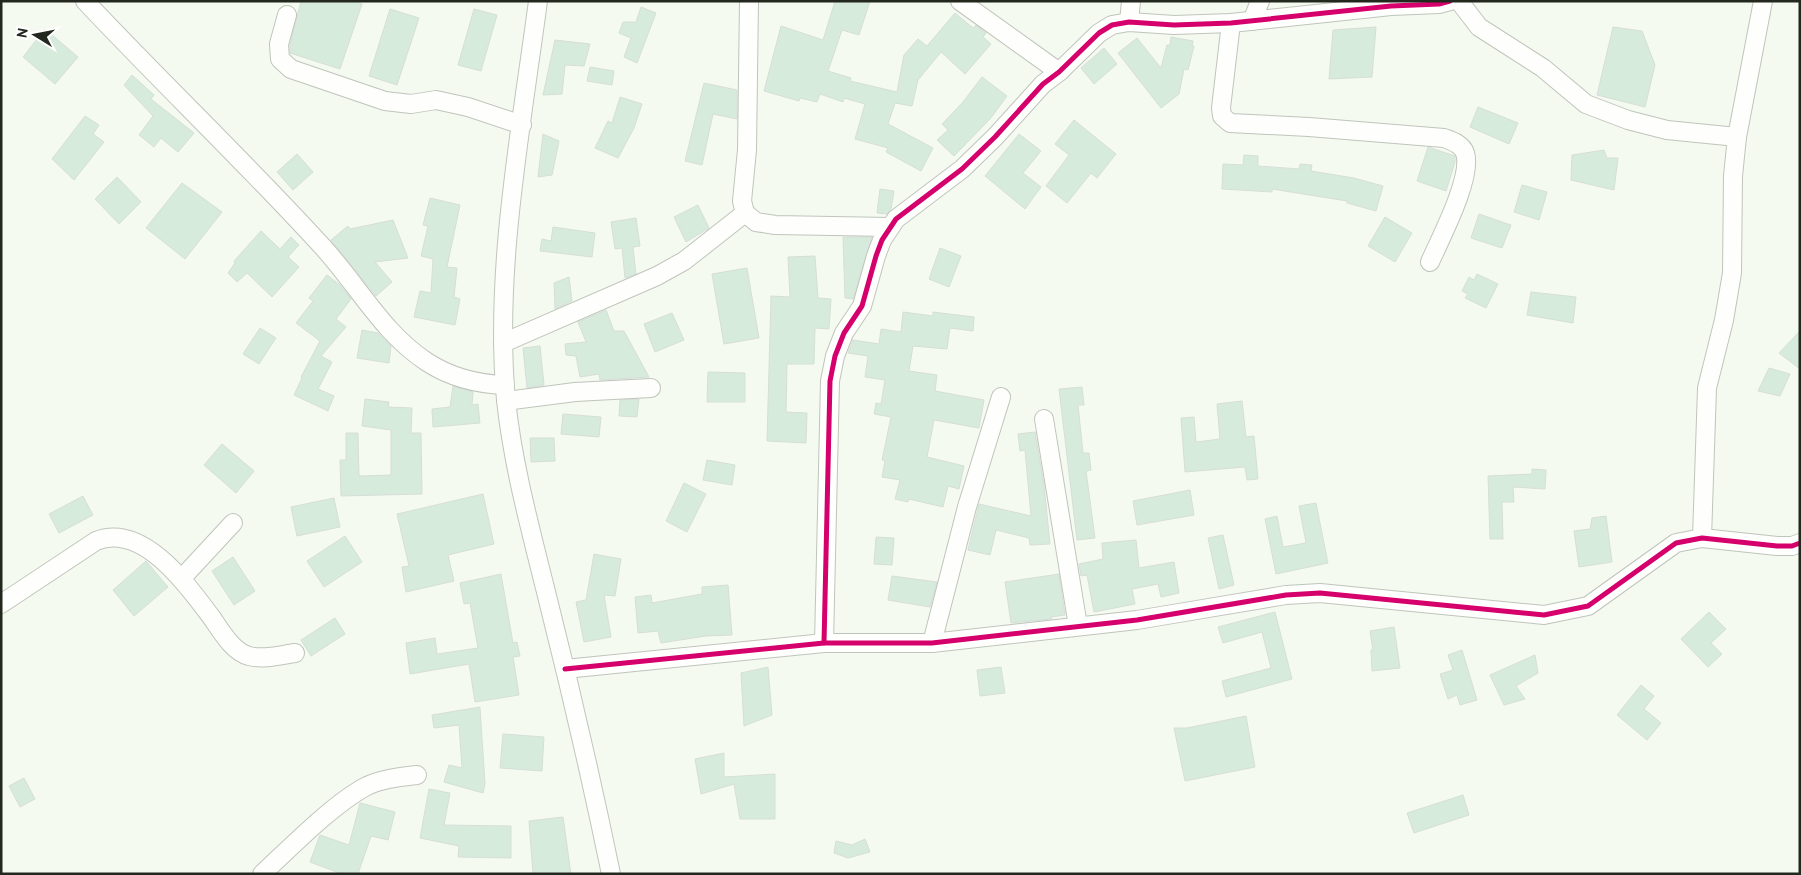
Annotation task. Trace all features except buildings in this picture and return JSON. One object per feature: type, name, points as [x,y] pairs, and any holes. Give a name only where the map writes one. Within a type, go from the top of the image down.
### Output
[{"type":"street","points":[[85,1],[322,246],[396,337],[426,361],[451,375],[485,384],[506,393],[651,388]]},
{"type":"street","points":[[538,1],[505,266],[503,343],[506,393],[529,520],[612,874]]},
{"type":"street","points":[[749,1],[747,150],[742,201],[745,213],[756,222],[774,225],[890,227]]},
{"type":"street","points":[[960,1],[1059,72]]},
{"type":"street","points":[[1130,22],[1131,1]]},
{"type":"street","points":[[1252,21],[1260,1]]},
{"type":"street","points":[[824,643],[830,381],[835,356],[844,333],[862,306],[876,256],[896,219],[962,169],[995,138],[1043,84],[1059,72],[1099,33],[1112,25],[1130,22],[1174,25],[1231,23],[1391,4],[1439,4],[1450,1]]},
{"type":"street","points":[[1460,1],[1479,27],[1543,68],[1586,104],[1628,120],[1667,130],[1737,137]]},
{"type":"street","points":[[1702,538],[1707,388],[1724,320],[1732,273],[1733,168],[1737,137],[1763,1]]},
{"type":"street","points":[[288,15],[279,44],[279,52],[280,59],[291,70],[385,101],[411,104],[436,100],[468,107],[522,126]]},
{"type":"street","points":[[1231,23],[1221,108],[1222,116],[1230,123],[1309,127],[1444,138],[1456,142],[1464,152],[1466,162],[1462,189],[1430,262]]},
{"type":"street","points":[[503,343],[657,276],[684,261],[745,213]]},
{"type":"street","points":[[932,643],[966,507],[1001,397]]},
{"type":"street","points":[[1044,419],[1078,626]]},
{"type":"street","points":[[182,578],[233,523]]},
{"type":"street","points":[[1,604],[96,541],[107,536],[121,538],[142,545],[182,578],[227,639],[247,656],[259,658],[295,653]]},
{"type":"street","points":[[565,669],[824,643],[932,643],[1173,615],[1286,596],[1320,593],[1544,615],[1588,606],[1676,543],[1702,538],[1777,546],[1792,546],[1800,543]]},
{"type":"street","points":[[262,874],[335,809],[365,787],[391,778],[417,775]]},
{"type":"cycle path","points":[[824,643],[830,381],[835,356],[844,333],[862,306],[882,240],[896,219],[962,169],[995,137],[1043,84],[1059,72],[1099,33],[1112,25],[1129,22],[1174,25],[1231,23],[1391,6],[1439,4],[1450,1]]},
{"type":"cycle path","points":[[565,669],[824,643],[932,643],[1137,620],[1286,595],[1320,593],[1544,615],[1588,606],[1676,543],[1702,538],[1777,546],[1792,546],[1800,543]]}]
